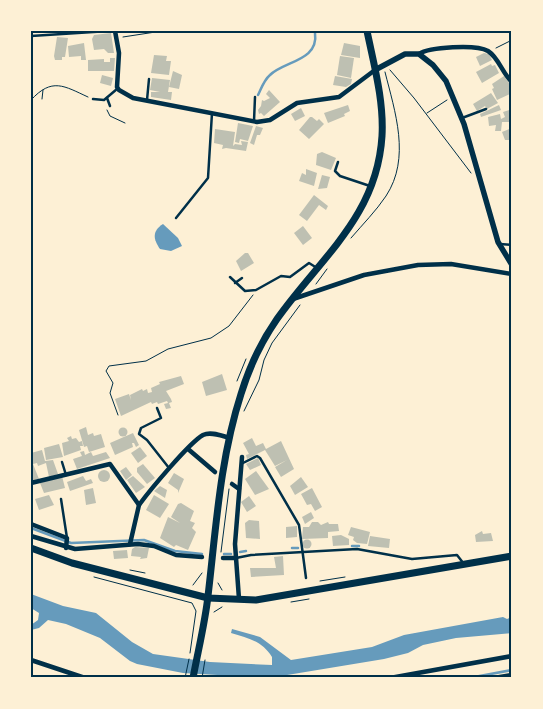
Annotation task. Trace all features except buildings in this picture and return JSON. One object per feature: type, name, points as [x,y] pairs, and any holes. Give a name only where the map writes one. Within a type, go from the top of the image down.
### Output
[{"type":"main road","points":[[193,678],[208,598],[217,511],[230,438],[241,394],[265,338],[292,300],[351,227],[372,186],[382,136],[381,108],[367,31]]},
{"type":"main road","points":[[31,548],[72,563],[208,598],[256,600],[512,556]]},
{"type":"street","points":[[115,31],[119,53],[118,88],[128,96],[254,122],[270,120],[296,103],[339,97],[385,63],[405,54],[419,54],[431,49],[480,49],[489,52],[512,82]]},
{"type":"street","points":[[419,54],[439,72],[454,96],[499,244],[512,265]]},
{"type":"street","points":[[292,300],[364,275],[418,265],[451,264],[512,274]]},
{"type":"street","points":[[131,541],[139,505],[153,486],[188,449],[204,435],[230,438]]},
{"type":"street","points":[[188,449],[215,472]]},
{"type":"street","points":[[239,599],[235,544],[242,457]]},
{"type":"street","points":[[31,483],[110,464],[139,505]]},
{"type":"street","points":[[231,482],[239,489]]},
{"type":"street","points":[[31,524],[67,543]]},
{"type":"street","points":[[31,536],[67,543],[131,541],[154,546],[176,555],[202,557]]},
{"type":"street","points":[[222,557],[236,558]]},
{"type":"street","points":[[390,678],[512,656]]},
{"type":"street","points":[[31,660],[85,678]]},
{"type":"street","points":[[494,678],[512,675]]},
{"type":"lane","points":[[31,36],[109,31]]},
{"type":"lane","points":[[147,100],[149,79]]},
{"type":"lane","points":[[108,100],[118,88]]},
{"type":"lane","points":[[254,122],[255,97]]},
{"type":"lane","points":[[93,99],[108,100]]},
{"type":"lane","points":[[108,100],[110,106]]},
{"type":"lane","points":[[462,118],[486,109]]},
{"type":"lane","points":[[176,218],[208,178],[212,112]]},
{"type":"lane","points":[[338,162],[335,171],[340,176],[372,186]]},
{"type":"lane","points":[[499,244],[512,245]]},
{"type":"lane","points":[[230,278],[245,291],[254,290],[276,278],[290,277],[309,263],[318,269]]},
{"type":"lane","points":[[235,283],[242,278]]},
{"type":"lane","points":[[157,408],[161,418],[141,428],[139,434],[147,440],[169,469]]},
{"type":"lane","points":[[241,464],[257,456],[260,458],[299,524],[306,578]]},
{"type":"lane","points":[[62,462],[66,476]]},
{"type":"lane","points":[[60,499],[67,543]]},
{"type":"lane","points":[[236,558],[251,555],[357,549],[412,559],[457,555],[465,565]]},
{"type":"path","points":[[117,38],[162,31]]},
{"type":"path","points":[[489,52],[512,40]]},
{"type":"path","points":[[385,63],[471,173]]},
{"type":"path","points":[[31,100],[43,89],[58,85],[93,99]]},
{"type":"path","points":[[42,99],[43,89]]},
{"type":"path","points":[[426,114],[454,96]]},
{"type":"path","points":[[108,100],[107,112],[110,116],[125,124]]},
{"type":"path","points":[[118,415],[111,397],[113,382],[106,371],[109,366],[146,361],[168,350],[211,338],[232,322],[250,300],[254,290]]},
{"type":"path","points":[[244,413],[259,380],[264,360],[272,343],[300,305]]},
{"type":"path","points":[[222,557],[231,482]]},
{"type":"path","points":[[188,587],[197,583],[202,575],[203,568]]},
{"type":"path","points":[[218,581],[218,586],[227,593]]},
{"type":"path","points":[[185,678],[196,611]]},
{"type":"water","points":[[163,224],[178,238],[182,246],[171,251],[160,249],[156,242],[155,232]]},
{"type":"water","points":[[31,594],[63,606],[96,613],[132,642],[153,654],[210,662],[272,665],[272,657],[264,647],[254,641],[231,633],[232,629],[260,637],[291,660],[372,647],[404,635],[503,617],[507,619],[512,617],[512,633],[456,638],[423,645],[408,653],[384,659],[269,678],[183,673],[137,664],[130,661],[100,638],[66,624],[48,620],[39,628],[31,630],[31,625],[38,620],[39,613],[31,608]]},
{"type":"waterway","points":[[307,31],[317,31]]},
{"type":"waterway","points":[[258,95],[264,82],[270,75],[306,55],[312,49],[315,42],[315,33]]},
{"type":"waterway","points":[[31,528],[71,543],[144,540],[175,551],[202,554]]},
{"type":"waterway","points":[[352,546],[359,546]]},
{"type":"waterway","points":[[292,548],[298,548]]},
{"type":"waterway","points":[[240,552],[246,551]]},
{"type":"waterway","points":[[224,554],[231,554]]},
{"type":"waterway","points":[[469,678],[512,670]]}]
